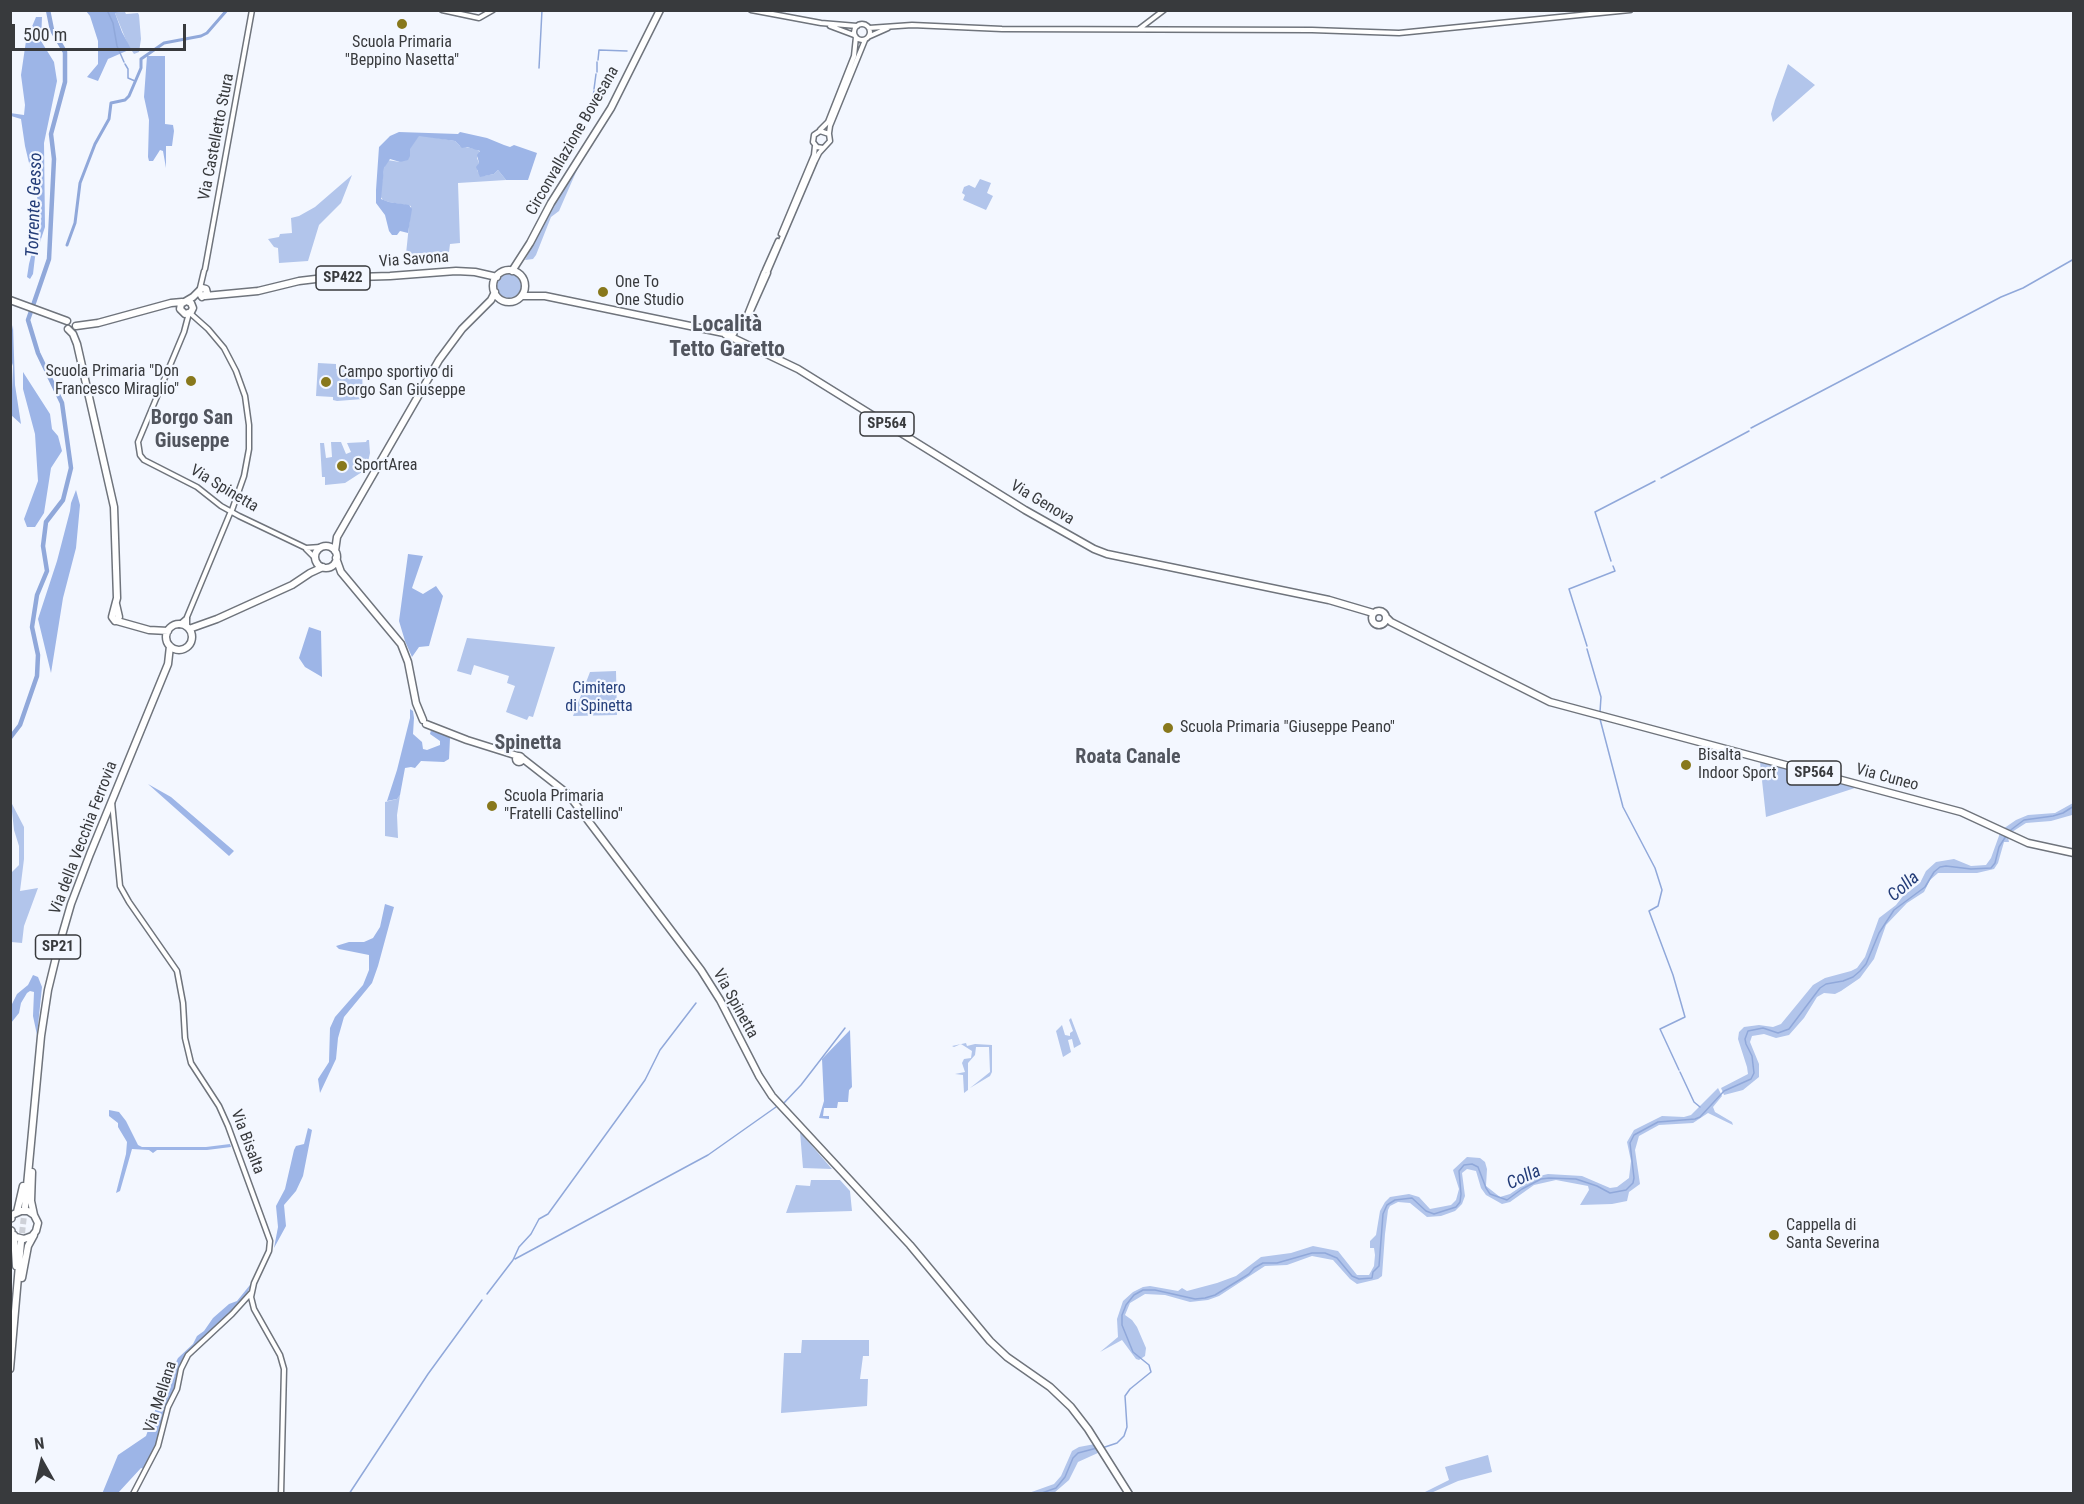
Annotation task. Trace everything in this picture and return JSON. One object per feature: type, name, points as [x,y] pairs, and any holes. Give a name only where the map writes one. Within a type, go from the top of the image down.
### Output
[{"type":"main road","name":"Circonvallazione Bovesana","points":[[521,275],[521,266],[530,243],[551,203],[611,108],[659,10]]},
{"type":"main road","name":"Circonvallazione Bovesana","points":[[512,271],[524,256]]},
{"type":"main road","name":"Via Savona","points":[[203,292],[222,294],[258,291],[311,279],[465,271],[497,277]]},
{"type":"main road","name":"Via Savona","points":[[465,271],[481,276],[494,289]]},
{"type":"main road","points":[[477,316],[491,300],[497,277],[504,272],[512,271],[521,275],[525,286],[522,296]]},
{"type":"main road","points":[[525,286],[545,296]]},
{"type":"main road","points":[[494,289],[502,300]]},
{"type":"main road","points":[[189,312],[180,305],[203,292]]},
{"type":"main road","points":[[189,312],[203,292]]},
{"type":"main road","points":[[71,326],[102,454],[116,524],[117,617],[125,623],[149,630],[168,631],[179,624],[188,628],[217,619],[334,563],[337,537],[439,360],[462,329],[492,304],[502,300],[514,301],[522,296],[545,296],[712,330],[729,331]]},
{"type":"main road","points":[[12,303],[71,326],[185,301]]},
{"type":"main road","points":[[185,301],[189,312]]},
{"type":"main road","points":[[162,306],[175,307],[189,312]]},
{"type":"main road","name":"Via Genova","points":[[729,331],[739,341],[796,368],[1094,549],[1117,556],[1329,600],[1372,616]]},
{"type":"main road","points":[[310,573],[317,551],[337,537]]},
{"type":"main road","points":[[323,547],[335,555]]},
{"type":"main road","name":"Via Spinetta","points":[[335,555],[341,572],[401,644],[408,662],[416,703],[425,721],[519,759],[553,781],[579,806],[701,970],[720,1000],[765,1087],[921,1258],[990,1341],[1071,1407],[1128,1494]]},
{"type":"main road","points":[[316,559],[326,567]]},
{"type":"main road","name":"Via Spinetta","points":[[326,567],[341,572]]},
{"type":"main road","name":"SP564","points":[[1381,611],[1387,620],[1378,625],[1372,616],[1381,611]]},
{"type":"main road","points":[[149,630],[181,650],[188,646],[197,632],[217,619]]},
{"type":"main road","name":"Via Cuneo","points":[[1387,620],[1543,699],[1961,812],[2043,848],[2073,853]]},
{"type":"main road","points":[[188,628],[192,638]]},
{"type":"main road","points":[[168,631],[168,643]]},
{"type":"main road","name":"Via della Vecchia Ferrovia","points":[[168,643],[168,664]]},
{"type":"main road","name":"Via della Vecchia Ferrovia","points":[[25,1207],[45,1010],[58,949],[71,904],[109,815],[112,800],[168,664],[181,650]]},
{"type":"main road","points":[[11,1218],[17,1212],[24,1176],[33,1090],[36,1081]]},
{"type":"main road","points":[[13,1335],[18,1320],[26,1254],[29,1241],[38,1225],[34,1215],[31,1188],[38,1090],[36,1081]]},
{"type":"main road","points":[[17,1212],[26,1211],[34,1215]]},
{"type":"main road","points":[[11,1232],[24,1239],[33,1234]]},
{"type":"main road","points":[[11,1232],[16,1251],[13,1335]]},
{"type":"main road","points":[[10,1369],[21,1242]]},
{"type":"street","name":"Via Castelletto Stura","points":[[203,292],[204,270],[252,10]]},
{"type":"street","points":[[442,10],[479,18],[493,10]]},
{"type":"street","points":[[751,10],[821,23],[857,26],[862,24],[869,28],[912,25],[1002,29],[1312,30],[1399,33],[1630,10]]},
{"type":"street","points":[[1139,30],[1164,10]]},
{"type":"street","points":[[821,23],[865,40]]},
{"type":"street","points":[[729,331],[747,320],[814,155],[813,137],[828,122],[854,56],[854,29],[857,26]]},
{"type":"street","points":[[766,271],[815,161],[823,148],[830,144],[830,126],[865,40],[892,26]]},
{"type":"street","points":[[869,28],[869,36]]},
{"type":"street","points":[[820,131],[829,134]]},
{"type":"street","points":[[815,146],[823,148]]},
{"type":"street","points":[[179,624],[187,617],[235,502],[244,476],[249,449],[249,425],[238,376],[213,334],[189,312]]},
{"type":"street","name":"Via Spinetta","points":[[189,312],[184,332],[138,445],[140,455],[144,460],[192,484],[231,511],[306,548],[316,559]]},
{"type":"street","points":[[306,548],[323,547]]},
{"type":"street","points":[[187,617],[188,628]]},
{"type":"street","name":"Via Bisalta","points":[[109,815],[115,824],[120,886],[177,971],[183,1003],[185,1038],[191,1063],[228,1126],[270,1241],[268,1256],[251,1292]]},
{"type":"street","points":[[251,1292],[252,1304],[280,1355],[284,1368],[281,1494]]},
{"type":"street","name":"Via Mellana","points":[[133,1494],[158,1446],[168,1407],[177,1389],[181,1369],[188,1355],[232,1314],[251,1292]]},
{"type":"green space","points":[[125,12],[139,15],[141,39],[139,52],[134,54],[115,13]]},
{"type":"green space","points":[[1788,64],[1815,85],[1773,122],[1771,114]]},
{"type":"green space","points":[[419,135],[455,141],[460,146],[476,149],[480,152],[477,158],[478,172],[483,176],[494,174],[498,170],[506,180],[458,183],[460,243],[450,244],[449,252],[406,254],[411,206],[389,202],[380,196],[387,160],[400,162],[410,154],[409,149]]},
{"type":"green space","points":[[580,163],[559,211],[551,217],[536,255],[533,259],[525,260],[548,215]]},
{"type":"green space","points":[[352,175],[341,203],[319,225],[308,261],[279,263],[278,248],[274,247],[268,239],[279,237],[280,234],[292,233],[291,218],[315,207]]},
{"type":"green space","points":[[980,179],[991,183],[987,193],[993,196],[986,210],[963,200],[964,187],[969,185],[975,188]]},
{"type":"green space","points":[[509,274],[518,277],[521,286],[518,295],[509,298],[500,295],[497,286],[500,277]]},
{"type":"green space","points":[[318,363],[336,364],[336,369],[362,370],[363,399],[337,401],[333,400],[333,397],[316,396]]},
{"type":"green space","points":[[369,440],[370,453],[362,472],[345,483],[325,485],[325,477],[322,477],[320,443],[324,443],[326,458],[332,457],[331,442],[341,442],[346,454],[351,452],[347,443],[366,442]]},
{"type":"green space","points":[[467,638],[555,647],[533,717],[529,716],[527,720],[506,712],[515,686],[507,683],[509,676],[474,665],[471,675],[457,671]]},
{"type":"green space","name":"Cimitero di Spinetta","points":[[616,671],[617,715],[573,716],[590,672]]},
{"type":"green space","points":[[1760,762],[1858,787],[1766,817]]},
{"type":"green space","points":[[400,795],[397,815],[398,838],[385,836],[385,802],[397,799]]},
{"type":"green space","points":[[11,802],[24,827],[24,859],[20,891],[38,888],[24,926],[22,943],[11,942],[11,873],[19,865],[19,846],[14,830]]},
{"type":"green space","points":[[2073,803],[2072,815],[2051,821],[2026,823],[2012,832],[2003,829],[2028,815],[2055,813]]},
{"type":"green space","points":[[2000,833],[2008,837],[2009,842],[2004,842],[1994,869],[1977,873],[1938,873],[1930,880],[1924,892],[1907,903],[1886,925],[1874,959],[1860,978],[1835,994],[1824,993],[1817,997],[1804,1018],[1789,1035],[1776,1038],[1764,1034],[1752,1036],[1750,1042],[1759,1064],[1759,1077],[1743,1090],[1724,1095],[1721,1088],[1748,1074],[1738,1039],[1739,1032],[1744,1027],[1759,1025],[1773,1027],[1781,1024],[1813,985],[1825,978],[1857,968],[1865,957],[1879,918],[1920,883],[1926,871],[1936,862],[1954,859],[1971,866],[1986,865]]},
{"type":"green space","points":[[1071,1018],[1081,1044],[1074,1048],[1072,1039],[1068,1040],[1071,1052],[1063,1057],[1056,1031],[1062,1025],[1065,1035],[1070,1036],[1073,1031],[1069,1020]]},
{"type":"green space","points":[[966,1043],[967,1046],[992,1045],[990,1076],[970,1088],[990,1072],[989,1047],[976,1047],[975,1055],[968,1063],[968,1090],[964,1093],[963,1075],[955,1074],[965,1072],[962,1063],[964,1059],[971,1058],[972,1051],[961,1044]]},
{"type":"green space","points":[[1718,1088],[1722,1096],[1713,1107],[1715,1112],[1732,1122],[1733,1125],[1708,1113],[1693,1123],[1659,1125],[1639,1136],[1635,1150],[1640,1184],[1629,1192],[1627,1201],[1580,1205],[1589,1190],[1588,1186],[1556,1180],[1534,1185],[1510,1202],[1502,1204],[1486,1195],[1481,1188],[1476,1171],[1467,1169],[1462,1173],[1465,1196],[1462,1204],[1455,1211],[1441,1216],[1427,1217],[1410,1203],[1398,1202],[1390,1206],[1382,1276],[1378,1279],[1357,1284],[1333,1260],[1312,1256],[1287,1265],[1265,1266],[1219,1296],[1208,1300],[1190,1302],[1165,1295],[1145,1294],[1130,1303],[1125,1315],[1137,1327],[1146,1348],[1145,1356],[1139,1360],[1136,1359],[1122,1340],[1100,1352],[1118,1337],[1117,1319],[1123,1301],[1143,1287],[1178,1291],[1182,1288],[1187,1291],[1236,1276],[1261,1257],[1291,1253],[1313,1246],[1338,1251],[1357,1275],[1369,1275],[1374,1266],[1375,1255],[1374,1248],[1370,1248],[1370,1241],[1376,1235],[1380,1211],[1385,1202],[1390,1197],[1409,1194],[1419,1197],[1430,1209],[1451,1205],[1456,1200],[1459,1189],[1453,1170],[1467,1157],[1480,1158],[1485,1162],[1486,1186],[1500,1197],[1510,1194],[1535,1177],[1548,1174],[1582,1176],[1610,1188],[1617,1187],[1629,1178],[1631,1161],[1627,1142],[1634,1130],[1662,1116],[1691,1115]]},
{"type":"green space","points":[[800,1132],[832,1169],[803,1168]]},
{"type":"green space","points":[[811,1180],[840,1180],[850,1191],[852,1211],[786,1213],[796,1185],[810,1186]]},
{"type":"green space","points":[[802,1340],[869,1340],[869,1356],[863,1356],[860,1379],[868,1379],[867,1406],[781,1413],[784,1353],[801,1353]]},
{"type":"green space","points":[[1095,1444],[1100,1452],[1078,1462],[1069,1480],[1054,1493],[1026,1494],[1054,1484],[1061,1476],[1072,1451]]},
{"type":"green space","points":[[1488,1455],[1492,1472],[1458,1481],[1431,1493],[1423,1493],[1449,1480],[1445,1467]]},
{"type":"shaded area","points":[[86,11],[125,11],[115,13],[131,49],[108,59],[98,81],[87,77],[98,64],[98,41],[90,16]]},
{"type":"shaded area","points":[[36,17],[42,17],[41,41],[54,62],[57,81],[44,143],[45,227],[30,279],[27,277],[29,264],[40,221],[38,201],[21,119],[11,116],[10,113],[24,115],[21,75],[26,41]]},
{"type":"shaded area","points":[[147,56],[165,56],[165,124],[173,125],[174,131],[172,146],[166,146],[166,168],[163,151],[160,150],[153,161],[149,161],[148,157],[149,120],[144,97]]},
{"type":"shaded area","points":[[399,132],[458,134],[460,132],[537,153],[528,180],[506,180],[498,170],[494,174],[480,177],[476,167],[479,163],[477,155],[480,151],[467,147],[462,148],[455,141],[419,136],[410,149],[408,160],[400,162],[390,159],[384,168],[381,199],[409,205],[412,209],[408,233],[400,231],[397,235],[392,235],[385,215],[376,203],[376,190],[379,147],[390,136]]},
{"type":"shaded area","points":[[13,325],[15,385],[21,424],[11,415],[13,366],[10,340]]},
{"type":"shaded area","points":[[23,372],[50,414],[52,429],[58,436],[62,451],[51,468],[44,513],[35,527],[27,527],[24,519],[38,481],[35,434],[23,389]]},
{"type":"shaded area","points":[[76,490],[80,505],[76,548],[63,598],[51,673],[38,619],[57,561]]},
{"type":"shaded area","points":[[408,554],[423,556],[412,588],[423,594],[436,586],[443,596],[429,646],[419,647],[412,657],[399,621]]},
{"type":"shaded area","points":[[309,627],[321,631],[322,677],[305,667],[299,658]]},
{"type":"shaded area","points":[[410,709],[413,711],[414,718],[413,734],[422,742],[423,749],[427,750],[440,745],[440,741],[430,734],[431,730],[435,729],[450,738],[449,759],[444,762],[421,761],[415,768],[405,768],[400,795],[397,799],[387,801],[410,718]]},
{"type":"shaded area","points":[[148,784],[171,797],[234,851],[229,856]]},
{"type":"shaded area","points":[[385,904],[394,907],[378,966],[372,983],[344,1017],[338,1038],[336,1059],[320,1093],[318,1079],[329,1062],[330,1028],[335,1017],[363,985],[369,970],[369,955],[339,949],[336,946],[349,942],[364,942],[373,938],[380,927]]},
{"type":"shaded area","points":[[33,975],[38,977],[42,987],[37,1035],[33,1016],[34,992],[27,993],[21,1003],[19,1013],[11,1023],[11,1006],[17,994],[28,985]]},
{"type":"shaded area","points":[[850,1030],[852,1087],[849,1090],[848,1102],[838,1102],[837,1108],[824,1108],[823,1116],[829,1116],[829,1119],[819,1118],[824,1101],[822,1059]]},
{"type":"shaded area","points":[[109,1110],[119,1112],[138,1145],[142,1147],[206,1147],[230,1144],[231,1147],[207,1150],[157,1150],[153,1153],[149,1150],[132,1149],[120,1191],[116,1193],[127,1142],[118,1123],[109,1116]]},
{"type":"shaded area","points":[[308,1128],[312,1130],[303,1176],[296,1191],[284,1205],[286,1226],[274,1248],[278,1227],[276,1206],[285,1189],[294,1150],[296,1146],[304,1144]]},
{"type":"shaded area","points":[[254,1280],[237,1307],[185,1356],[158,1442],[144,1469],[141,1468],[118,1493],[102,1494],[118,1455],[146,1436],[163,1388],[178,1358],[193,1344],[213,1318],[229,1304],[237,1301]]},
{"type":"waterway","name":"Torrente Gesso","points":[[10,738],[20,725],[37,676],[38,655],[32,627],[37,595],[47,571],[43,546],[46,522],[63,500],[71,468],[62,403],[38,353],[28,320],[49,259],[54,159],[51,134],[65,82],[65,52],[52,30],[48,10]]},
{"type":"waterway","points":[[107,10],[124,62]]},
{"type":"waterway","points":[[67,245],[75,223],[80,183],[95,144],[109,119],[111,103],[125,100],[129,96],[141,68],[141,59],[164,43],[207,33],[227,10]]},
{"type":"waterway","points":[[539,68],[542,10]]},
{"type":"waterway","points":[[598,60],[599,50],[627,51]]},
{"type":"waterway","points":[[597,62],[597,72]]},
{"type":"waterway","points":[[125,64],[128,69],[128,78],[135,81]]},
{"type":"waterway","points":[[594,89],[596,74]]},
{"type":"waterway","points":[[592,101],[594,91]]},
{"type":"waterway","points":[[1751,428],[2001,297],[2023,288],[2074,259]]},
{"type":"waterway","points":[[1661,478],[1749,431]]},
{"type":"waterway","points":[[1611,561],[1595,512],[1655,481]]},
{"type":"waterway","points":[[1587,646],[1569,589],[1615,571],[1613,566]]},
{"type":"waterway","points":[[1587,649],[1601,697],[1600,712]]},
{"type":"waterway","points":[[1600,719],[1623,807],[1655,868],[1662,890],[1658,906],[1649,911],[1673,975],[1685,1017],[1660,1029],[1679,1070]]},
{"type":"waterway","name":"Colla","points":[[2008,832],[2024,820],[2053,816],[2074,806]]},
{"type":"waterway","name":"Colla","points":[[1102,1448],[1117,1443],[1124,1436],[1127,1427],[1125,1396],[1151,1372],[1149,1365],[1133,1352],[1122,1325],[1122,1315],[1134,1295],[1143,1290],[1155,1290],[1195,1299],[1205,1298],[1215,1295],[1263,1263],[1277,1263],[1312,1253],[1325,1253],[1337,1258],[1352,1276],[1359,1279],[1372,1278],[1373,1272],[1379,1266],[1383,1214],[1387,1205],[1395,1200],[1412,1198],[1426,1211],[1434,1214],[1456,1207],[1460,1202],[1461,1194],[1459,1171],[1464,1165],[1472,1164],[1478,1167],[1490,1194],[1507,1200],[1541,1179],[1549,1178],[1576,1179],[1610,1193],[1626,1190],[1633,1183],[1634,1178],[1630,1143],[1634,1135],[1658,1122],[1700,1117],[1724,1091],[1751,1079],[1754,1073],[1752,1056],[1745,1039],[1748,1031],[1763,1028],[1778,1033],[1789,1029],[1820,988],[1826,984],[1853,977],[1860,971],[1866,964],[1879,933],[1894,910],[1925,887],[1934,872],[1946,866],[1971,869],[1991,868],[2006,836]]},
{"type":"waterway","points":[[487,1294],[513,1260],[519,1247],[531,1234],[539,1219],[548,1214],[625,1108],[645,1080],[660,1050],[696,1003]]},
{"type":"waterway","points":[[783,1104],[801,1085],[845,1028]]},
{"type":"waterway","points":[[1680,1072],[1694,1102],[1700,1107]]},
{"type":"waterway","points":[[515,1259],[708,1155],[776,1107]]},
{"type":"waterway","points":[[827,1160],[873,1209]]},
{"type":"waterway","points":[[349,1494],[428,1374],[482,1300]]},
{"type":"waterway","name":"Colla","points":[[1039,1494],[1056,1488],[1078,1453],[1097,1448]]},
{"type":"tunnel","points":[[21,1242],[25,1207]]},
{"type":"place","name":"Scuola Primaria \"Beppino Nasetta\"","points":[[402,24]]},
{"type":"place","name":"One To One Studio","points":[[603,292]]},
{"type":"place","name":"Scuola Primaria \"Don Francesco Miraglio\"","points":[[191,381]]},
{"type":"place","name":"Campo sportivo di Borgo San Giuseppe","points":[[326,382]]},
{"type":"place","name":"SportArea","points":[[342,466]]},
{"type":"place","name":"Scuola Primaria \"Giuseppe Peano\"","points":[[1168,728]]},
{"type":"place","name":"Bisalta Indoor Sport","points":[[1686,765]]},
{"type":"place","name":"Scuola Primaria \"Fratelli Castellino\"","points":[[492,806]]},
{"type":"place","name":"Cappella di Santa Severina","points":[[1774,1235]]},
{"type":"district","name":"Località Tetto Garetto","points":[[727,338]]},
{"type":"district","name":"Borgo San Giuseppe","points":[[192,430]]},
{"type":"district","name":"Spinetta","points":[[528,744]]},
{"type":"district","name":"Roata Canale","points":[[1128,758]]}]
